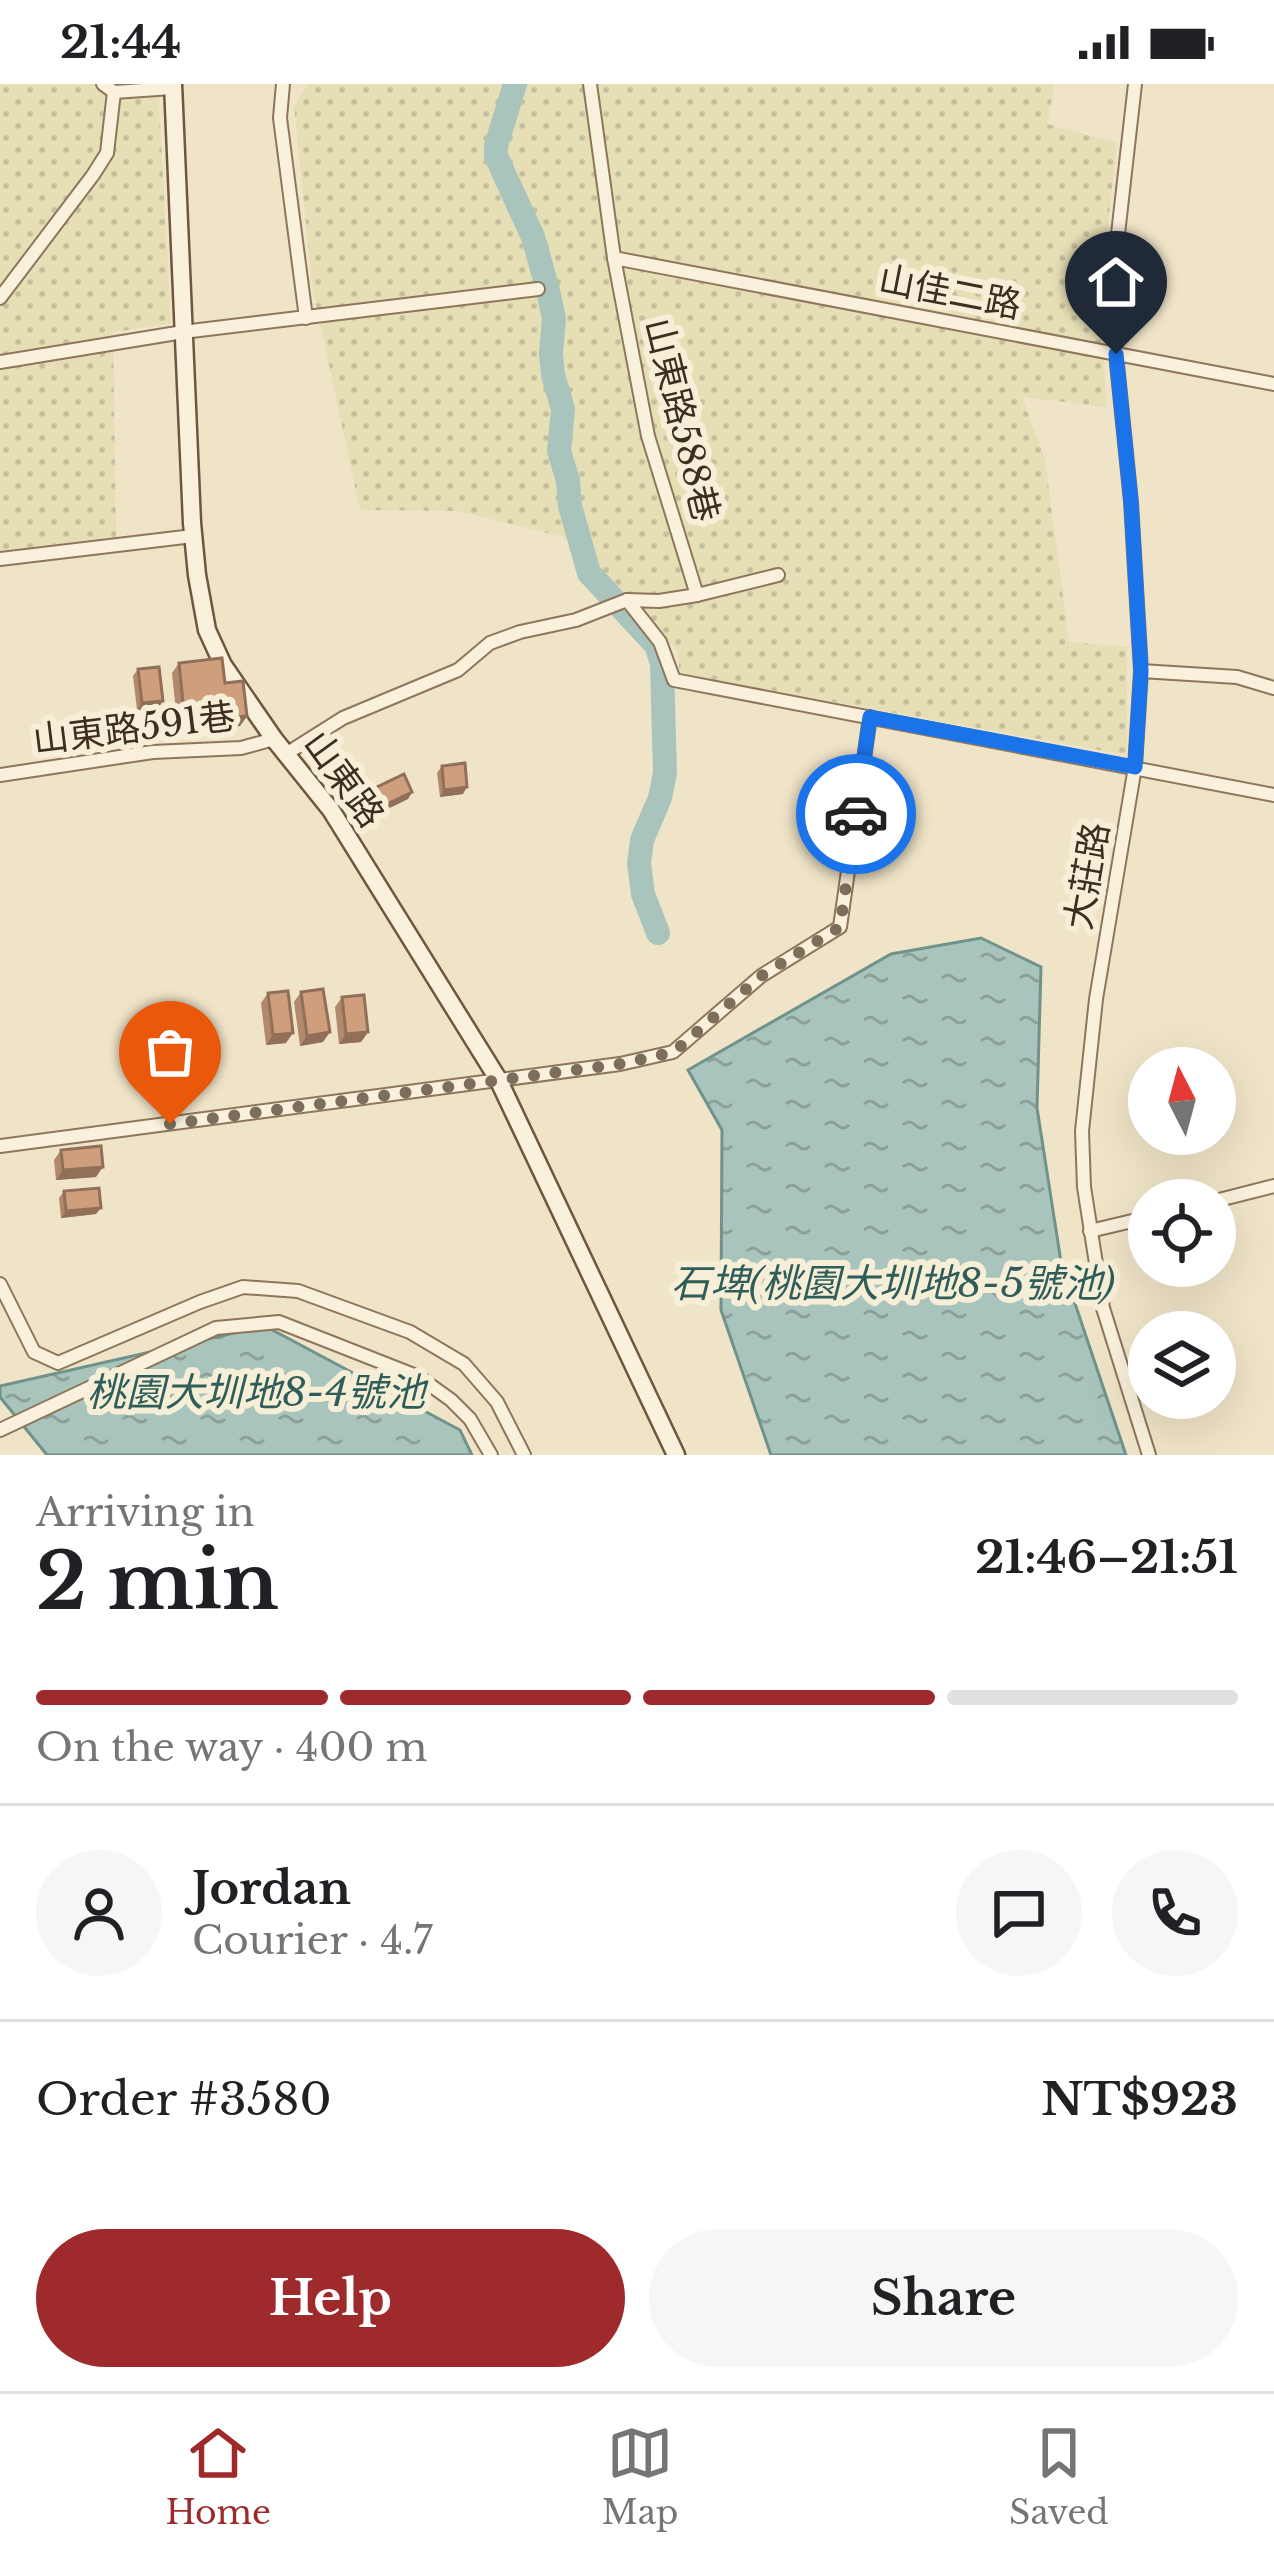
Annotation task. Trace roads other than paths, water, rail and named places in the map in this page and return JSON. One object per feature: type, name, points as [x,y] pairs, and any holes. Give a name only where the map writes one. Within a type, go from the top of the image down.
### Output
[{"type":"street","points":[[283,84],[280,118],[306,318]]},
{"type":"street","name":"山東路588巷","points":[[590,84],[614,258],[648,436],[697,595]]},
{"type":"street","name":"大莊路","points":[[1136,84],[1112,287],[1141,671],[1135,767],[1096,999],[1082,1131],[1102,1307],[1149,1455]]},
{"type":"street","points":[[0,298],[106,153],[108,88],[172,86]]},
{"type":"street","name":"山東路","points":[[172,86],[194,536],[208,630],[223,665],[331,810],[498,1079],[676,1455]]},
{"type":"street","name":"山佳二路","points":[[614,258],[1274,384]]},
{"type":"street","points":[[0,362],[183,332],[538,289]]},
{"type":"street","points":[[0,559],[194,536]]},
{"type":"street","points":[[286,754],[344,718],[458,670],[490,644],[520,632],[576,620],[627,600],[697,595],[778,575]]},
{"type":"street","points":[[627,600],[660,642],[674,680],[1274,794]]},
{"type":"street","points":[[1141,671],[1238,677],[1274,688]]},
{"type":"street","points":[[0,1146],[620,1064],[674,1052],[761,976],[840,927],[870,717]]},
{"type":"street","name":"山東路591巷","points":[[0,775],[153,752],[241,748],[274,739]]},
{"type":"street","points":[[1236,1196],[1274,1186]]},
{"type":"street","points":[[1090,1232],[1128,1222]]},
{"type":"street","points":[[0,1284],[34,1352],[58,1363],[243,1287],[298,1291],[410,1332],[464,1364],[497,1402],[524,1455]]},
{"type":"street","points":[[0,1430],[216,1328],[279,1322],[419,1377],[470,1419],[491,1455]]},
{"type":"water","name":"石埤(桃園大圳地8-5號池)","points":[[981,938],[1041,967],[1037,1108],[1061,1262],[1126,1455],[771,1455],[721,1310],[722,1130],[688,1070],[891,954]]},
{"type":"water","name":"桃園大圳地8-4號池","points":[[265,1326],[460,1430],[472,1455],[47,1455],[0,1397],[0,1386]]},
{"type":"waterway","points":[[515,84],[496,156],[533,237],[548,290],[554,319],[553,375],[563,409],[559,451],[570,506],[589,573],[656,645],[662,664],[665,773],[639,863],[643,894],[658,933]]}]
